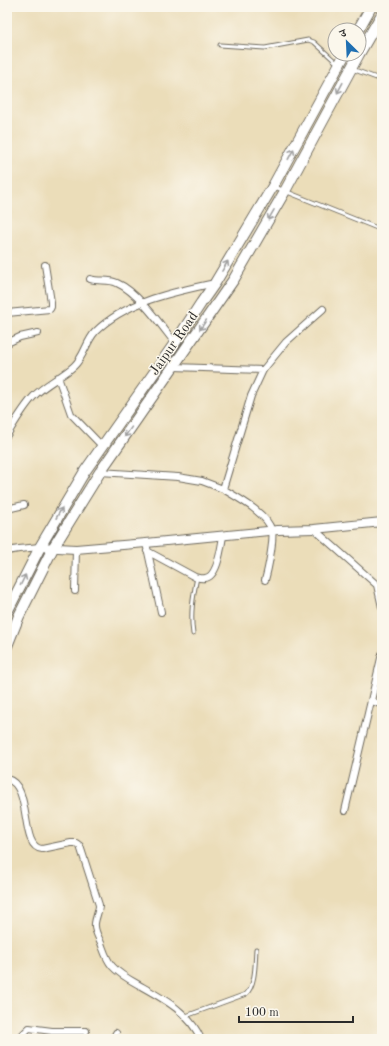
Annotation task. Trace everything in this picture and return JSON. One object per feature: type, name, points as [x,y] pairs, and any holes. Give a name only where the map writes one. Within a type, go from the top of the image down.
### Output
[{"type":"main road","points":[[363,22],[372,7]]},
{"type":"main road","name":"Jaipur Road","points":[[367,40],[382,14]]},
{"type":"main road","name":"Jaipur Road","points":[[7,612],[40,547],[64,505],[102,446],[175,343],[215,283],[273,186],[341,62]]},
{"type":"main road","name":"Jaipur Road","points":[[7,646],[19,616],[53,548],[100,472],[234,279],[285,191],[354,62]]},
{"type":"main road","points":[[168,353],[176,364]]},
{"type":"street","points":[[7,313],[50,309],[51,302],[45,265]]},
{"type":"street","points":[[90,279],[95,281],[113,281],[124,287],[142,303],[175,343]]},
{"type":"street","points":[[7,435],[33,397],[74,366],[80,359],[94,333],[106,322],[142,303],[180,291],[215,283]]},
{"type":"street","points":[[223,488],[249,403],[263,370],[286,342],[323,309]]},
{"type":"street","points":[[7,343],[20,337],[38,333]]},
{"type":"street","points":[[176,364],[263,370]]},
{"type":"street","points":[[58,377],[71,414],[102,446]]},
{"type":"street","points":[[100,472],[178,476],[202,481],[223,488],[260,514],[272,531],[265,580]]},
{"type":"street","points":[[7,510],[24,505]]},
{"type":"street","points":[[7,551],[40,547],[146,547],[278,530],[314,529],[382,522]]},
{"type":"street","points":[[314,529],[379,587],[382,607]]},
{"type":"street","points":[[146,547],[197,577],[204,579],[209,577],[216,570],[223,536]]},
{"type":"street","points":[[146,547],[161,612]]},
{"type":"street","points":[[75,591],[76,548]]},
{"type":"street","points":[[345,811],[382,654]]},
{"type":"street","points":[[372,701],[382,705]]},
{"type":"street","points":[[7,779],[11,780],[17,785],[21,794],[30,837],[37,849],[72,843],[76,843],[80,846],[99,905],[95,928],[112,967],[127,978],[169,1002],[186,1016],[202,1039]]},
{"type":"street","points":[[23,1039],[23,1034],[29,1028],[52,1031],[86,1031]]},
{"type":"lane","points":[[220,45],[265,48],[308,40],[314,42],[339,65]]},
{"type":"lane","points":[[350,69],[382,80]]},
{"type":"lane","points":[[273,186],[382,230]]},
{"type":"lane","points":[[193,634],[191,610],[197,577]]},
{"type":"lane","points":[[186,1016],[246,994],[250,990],[252,984],[256,949]]}]
